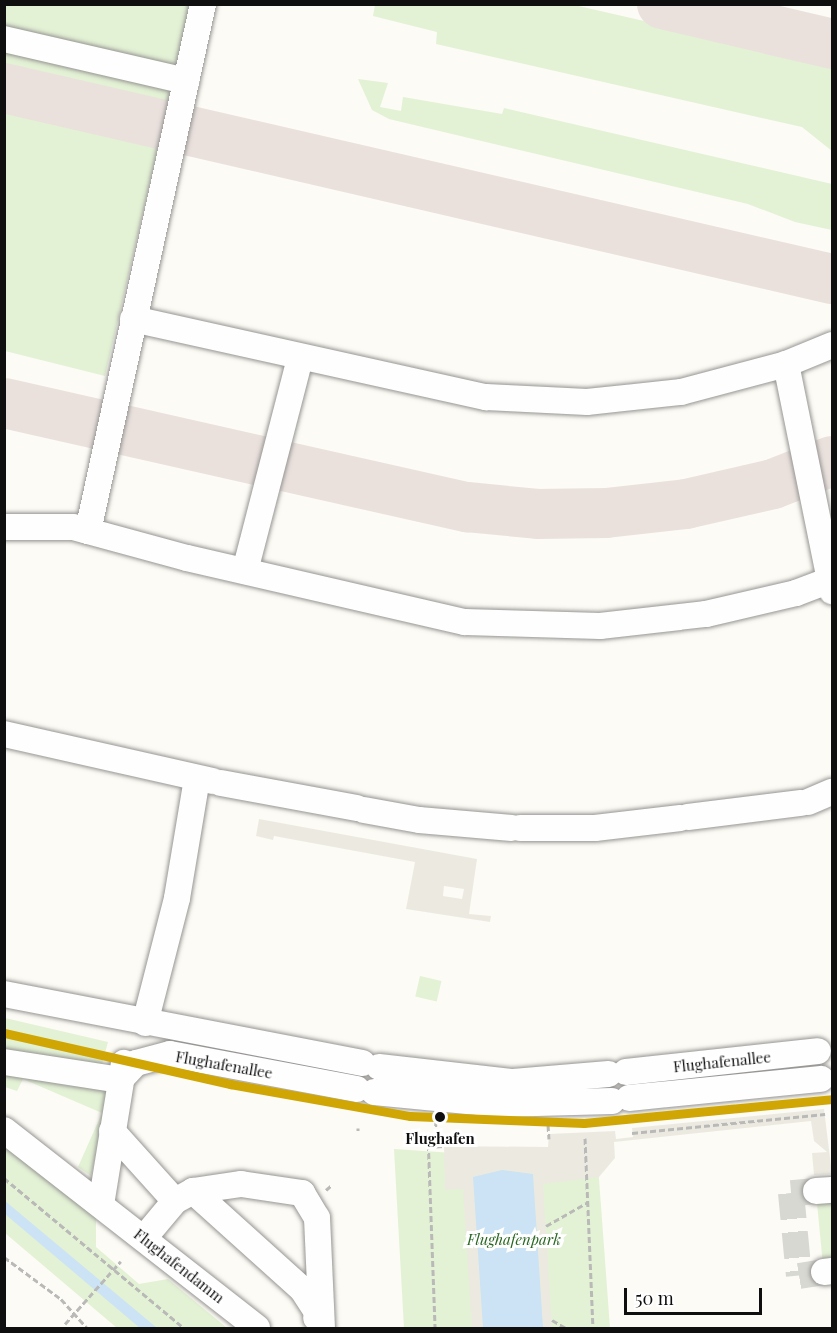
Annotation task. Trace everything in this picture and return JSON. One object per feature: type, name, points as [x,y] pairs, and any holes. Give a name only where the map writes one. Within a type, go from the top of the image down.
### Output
[{"type":"street","points":[[88,531],[203,4]]},
{"type":"street","points":[[4,39],[186,81]]},
{"type":"street","points":[[133,319],[300,358],[486,397],[587,402],[681,392],[786,364],[832,345]]},
{"type":"street","points":[[245,571],[300,358]]},
{"type":"street","points":[[4,527],[73,527],[245,571],[465,622],[600,626],[706,614],[832,583],[786,364]]},
{"type":"street","points":[[4,734],[210,781],[361,809],[430,821],[516,828],[595,828],[684,818],[804,802],[832,792]]},
{"type":"street","points":[[145,1023],[210,781]]},
{"type":"street","points":[[4,994],[172,1028]]},
{"type":"street","name":"Flughafenallee","points":[[120,1080],[134,1047],[157,1032],[172,1028],[375,1079],[498,1104],[616,1100],[821,1078]]},
{"type":"street","name":"Flughafenallee","points":[[120,1080],[136,1063],[170,1054],[326,1083],[375,1079],[574,1079],[818,1051]]},
{"type":"street","points":[[4,1062],[120,1080],[101,1205]]},
{"type":"street","points":[[574,1079],[616,1100],[656,1069]]},
{"type":"street","name":"Flughafendamm","points":[[4,1130],[257,1329]]},
{"type":"street","points":[[112,1131],[184,1196],[302,1289],[316,1324]]},
{"type":"street","points":[[144,1238],[184,1196],[241,1184],[302,1193],[316,1218],[316,1324]]},
{"type":"path","points":[[435,1135],[437,1109]]},
{"type":"path","points":[[632,1133],[825,1114]]},
{"type":"path","points":[[428,1135],[435,1329]]},
{"type":"path","points":[[585,1138],[593,1329]]},
{"type":"path","points":[[427,1147],[444,1146]]},
{"type":"path","points":[[4,1178],[184,1329]]},
{"type":"path","points":[[546,1226],[588,1202]]},
{"type":"path","points":[[4,1257],[75,1312],[87,1329]]},
{"type":"path","points":[[64,1323],[121,1261]]},
{"type":"path","points":[[552,1320],[566,1329]]},
{"type":"green space","points":[[5,5],[191,5],[105,376],[5,351]]},
{"type":"green space","points":[[375,5],[574,5],[832,64],[832,151],[802,127],[436,44],[437,32],[373,16]]},
{"type":"green space","points":[[358,79],[388,83],[380,107],[401,111],[403,97],[502,114],[504,108],[832,184],[832,230],[795,222],[748,204],[389,119],[372,110]]},
{"type":"green space","points":[[420,976],[441,981],[437,1001],[415,996]]},
{"type":"green space","points":[[5,1018],[108,1042],[100,1071],[5,1052]]},
{"type":"green space","points":[[5,1072],[69,1086],[108,1087],[108,1102],[91,1176],[78,1167],[102,1113],[23,1079],[17,1091],[5,1087]]},
{"type":"green space","points":[[4,1142],[96,1218],[96,1247],[139,1284],[168,1279],[227,1328],[117,1328],[5,1233]]},
{"type":"green space","name":"Flughafenpark","points":[[394,1149],[453,1153],[597,1152],[610,1328],[404,1328]]},
{"type":"green space","points":[[832,1199],[832,1264],[823,1265],[817,1203]]},
{"type":"shaded area","points":[[259,819],[477,859],[469,914],[491,916],[490,922],[406,909],[415,862],[274,836],[273,840],[256,836]],"holes":[[[444,886],[464,889],[462,899],[443,896]]]},
{"type":"shaded area","points":[[824,1109],[832,1174],[814,1175],[812,1153],[827,1152],[814,1141],[811,1121],[614,1142],[615,1158],[599,1177],[543,1184],[552,1328],[543,1328],[533,1174],[502,1170],[473,1177],[483,1328],[472,1328],[463,1189],[445,1190],[444,1146],[548,1147],[549,1134],[615,1131],[616,1139],[633,1137],[632,1128]]},
{"type":"water","points":[[502,1170],[533,1174],[543,1328],[483,1328],[473,1177]]},
{"type":"water","points":[[4,1201],[157,1328],[140,1328],[5,1214]]},
{"type":"taxiway","points":[[662,4],[832,44]]},
{"type":"taxiway","points":[[4,88],[832,279]]},
{"type":"taxiway","points":[[4,403],[467,507],[538,514],[606,513],[686,504],[773,484],[832,461]]},
{"type":"tunnel","points":[[816,1191],[791,1193],[799,1276],[824,1272]]},
{"type":"transit line","points":[[4,1033],[230,1084],[410,1116],[584,1123],[832,1099]]},
{"type":"place","name":"Flughafen","points":[[440,1117]]}]
